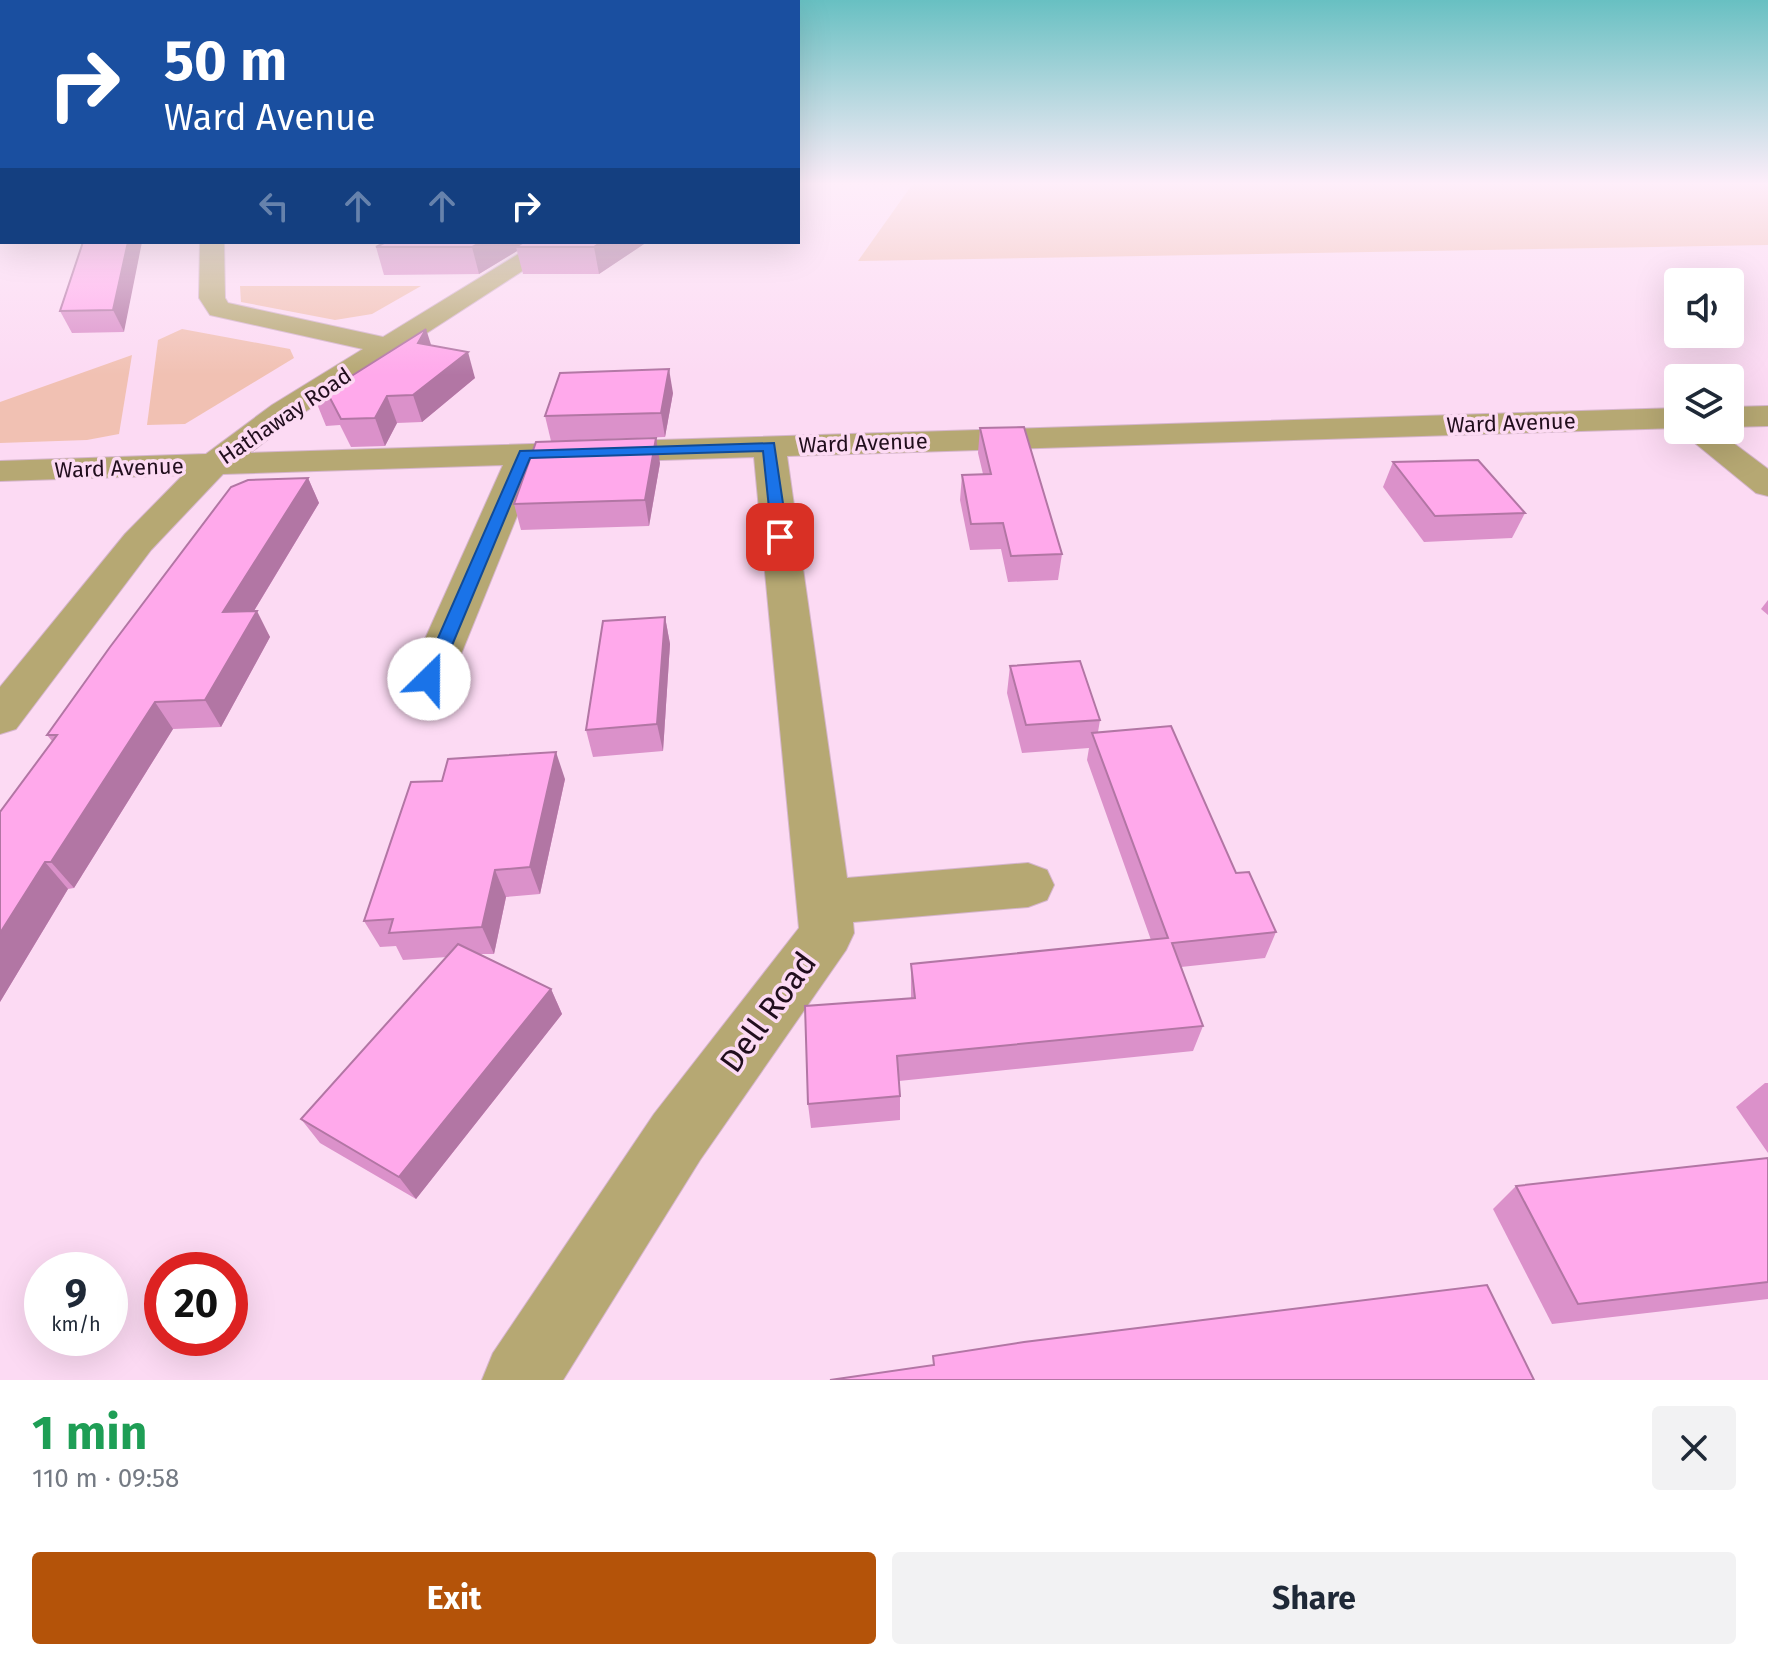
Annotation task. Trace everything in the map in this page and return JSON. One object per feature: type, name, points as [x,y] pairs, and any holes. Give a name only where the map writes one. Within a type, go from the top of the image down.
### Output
[{"type":"street","points":[[212,246],[212,298],[219,309],[390,347]]},
{"type":"street","name":"Hathaway Road","points":[[0,718],[138,542],[213,465],[283,412],[548,246]]},
{"type":"street","points":[[1744,417],[1768,416]]},
{"type":"street","name":"Ward Avenue","points":[[0,471],[1664,418]]},
{"type":"street","points":[[1713,444],[1768,486]]},
{"type":"street","name":"Dell Road","points":[[520,1380],[677,1137],[827,933],[769,446]]},
{"type":"street","points":[[429,679],[525,454]]},
{"type":"street","points":[[823,902],[1028,885]]},
{"type":"shaded area","points":[[868,246],[1688,246],[858,261]]},
{"type":"shaded area","points":[[240,286],[421,286],[372,314],[335,320],[241,302]]},
{"type":"shaded area","points":[[182,329],[290,349],[294,358],[185,424],[147,425],[158,340]]},
{"type":"shaded area","points":[[132,355],[119,434],[87,440],[0,443],[0,402]]},
{"type":"building","points":[[82,246],[127,246],[113,310],[60,311]]},
{"type":"building","points":[[377,246],[473,246],[472,247]]},
{"type":"building","points":[[517,246],[595,246],[594,247]]},
{"type":"building","points":[[426,329],[418,343],[468,352],[413,395],[387,396],[375,418],[341,419],[330,398],[315,399]]},
{"type":"building","points":[[669,369],[661,413],[545,416],[560,373]]},
{"type":"building","points":[[1024,427],[1062,554],[1011,556],[1003,523],[971,524],[962,475],[991,474],[980,428]]},
{"type":"building","points":[[656,438],[645,500],[514,504],[536,442]]},
{"type":"building","points":[[1478,460],[1525,513],[1435,516],[1393,462]]},
{"type":"building","points":[[308,478],[223,612],[257,611],[205,700],[155,702],[51,862],[45,862],[0,933],[0,812],[57,735],[47,735],[231,487],[248,480]]},
{"type":"building","points":[[665,617],[657,724],[586,730],[603,621]]},
{"type":"building","points":[[1080,661],[1100,720],[1026,725],[1010,666]]},
{"type":"building","points":[[1171,726],[1236,873],[1249,872],[1276,932],[1172,943],[1203,1026],[897,1056],[900,1096],[808,1104],[805,1006],[915,998],[911,964],[1168,938],[1092,733]]},
{"type":"building","points":[[556,752],[530,867],[495,870],[482,927],[389,933],[393,919],[364,921],[411,782],[442,781],[448,759]]},
{"type":"building","points":[[458,944],[551,989],[399,1177],[301,1119]]},
{"type":"building","points":[[1768,1158],[1768,1282],[1578,1304],[1516,1186]]},
{"type":"building","points":[[1487,1285],[1534,1380],[830,1380],[934,1365],[933,1356],[1024,1342]]},
{"type":"route","points":[[429,679],[525,454],[769,446],[780,537]]}]
